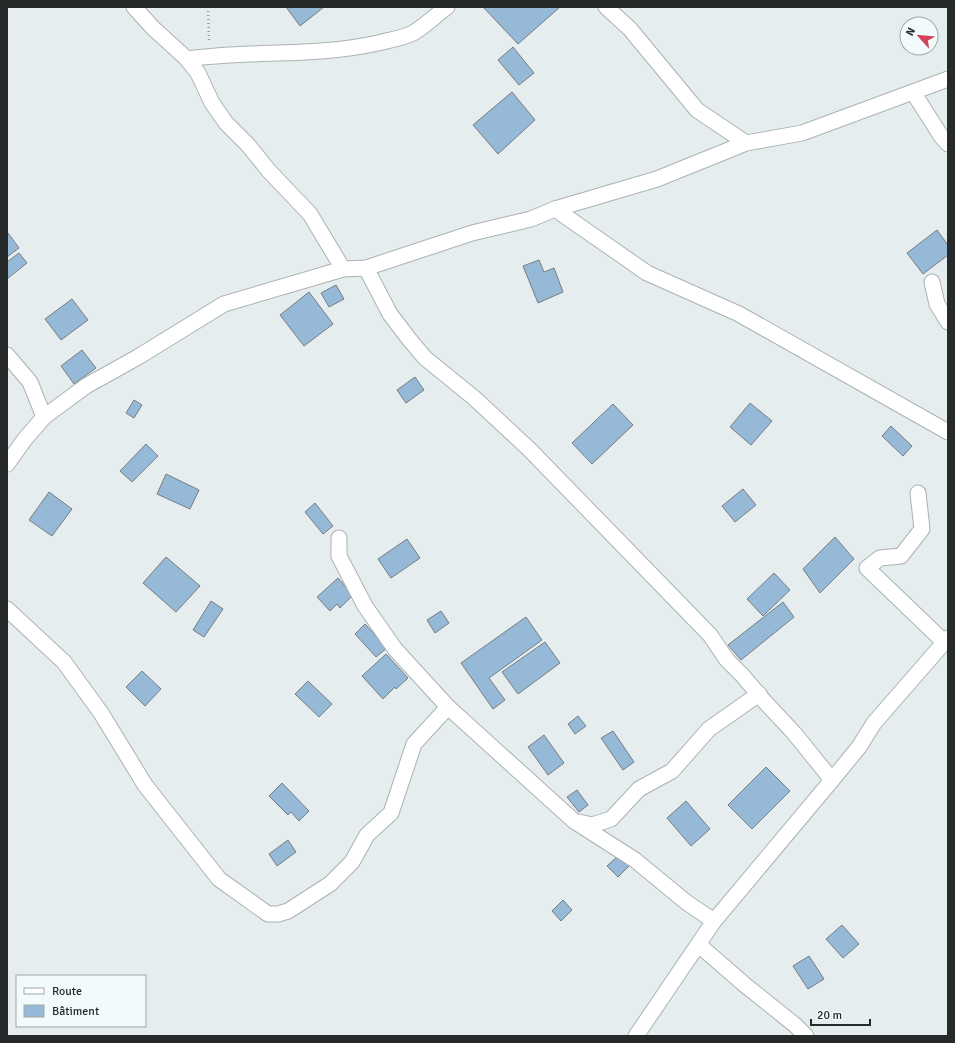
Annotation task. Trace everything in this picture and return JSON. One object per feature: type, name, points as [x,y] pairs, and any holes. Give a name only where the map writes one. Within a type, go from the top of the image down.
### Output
[{"type":"street","points":[[134,7],[153,28],[187,59],[198,73],[212,103],[226,123],[248,145],[269,171],[310,214],[343,269]]},
{"type":"street","points":[[187,59],[209,56],[332,51],[365,46],[412,33],[447,7]]},
{"type":"street","points":[[606,7],[630,29],[697,110],[746,143]]},
{"type":"street","points":[[7,464],[25,439],[44,417],[86,386],[138,357],[224,304],[343,269],[366,268],[472,233],[531,219],[555,209],[657,179],[746,143],[802,133],[948,79]]},
{"type":"street","points":[[914,92],[941,136],[948,144]]},
{"type":"street","points":[[555,209],[647,273],[739,314],[948,432]]},
{"type":"street","points":[[366,268],[390,314],[425,358],[473,397],[529,449],[710,635],[727,660],[794,733],[832,780]]},
{"type":"street","points":[[932,282],[938,304],[948,322]]},
{"type":"street","points":[[7,355],[30,382],[44,417]]},
{"type":"street","points":[[636,1036],[714,922],[859,747],[874,723],[946,640],[867,568],[880,558],[901,556],[922,529],[918,493]]},
{"type":"street","points":[[339,538],[339,556],[365,606],[395,649],[448,707],[574,821],[635,860],[686,902],[714,922]]},
{"type":"street","points":[[7,609],[64,662],[101,713],[145,785],[220,878],[268,914],[278,914],[288,911],[330,884],[352,862],[367,835],[392,812],[414,744],[448,707]]},
{"type":"street","points":[[574,821],[592,825],[611,819],[639,790],[672,771],[709,729],[759,694]]},
{"type":"street","points":[[699,945],[745,985],[795,1025],[806,1036]]},
{"type":"path","points":[[208,7],[209,56]]},
{"type":"building","points":[[286,7],[324,7],[300,26]]},
{"type":"building","points":[[483,7],[560,7],[518,44]]},
{"type":"building","points":[[513,47],[534,73],[519,85],[498,60]]},
{"type":"building","points":[[512,92],[535,120],[498,154],[473,125]]},
{"type":"building","points":[[937,230],[948,245],[948,255],[923,274],[907,253]]},
{"type":"building","points":[[7,233],[19,248],[7,257]]},
{"type":"building","points":[[19,253],[27,263],[7,279],[7,262]]},
{"type":"building","points":[[539,260],[544,272],[554,268],[563,292],[538,303],[523,266]]},
{"type":"building","points":[[336,285],[344,299],[329,307],[321,293]]},
{"type":"building","points":[[309,292],[333,324],[304,346],[280,315]]},
{"type":"building","points":[[72,299],[88,320],[61,340],[45,319]]},
{"type":"building","points":[[82,350],[96,368],[74,384],[61,366]]},
{"type":"building","points":[[415,377],[424,390],[406,403],[397,390]]},
{"type":"building","points":[[134,400],[142,405],[134,418],[126,413]]},
{"type":"building","points":[[750,403],[772,421],[751,445],[730,427]]},
{"type":"building","points":[[613,404],[633,425],[592,464],[572,443]]},
{"type":"building","points":[[891,426],[912,446],[903,456],[882,436]]},
{"type":"building","points":[[146,444],[158,456],[132,482],[120,471]]},
{"type":"building","points":[[166,474],[199,490],[190,509],[157,494]]},
{"type":"building","points":[[743,489],[756,505],[735,522],[722,506]]},
{"type":"building","points":[[49,492],[72,509],[52,536],[29,520]]},
{"type":"building","points":[[315,503],[333,526],[323,534],[305,512]]},
{"type":"building","points":[[835,537],[854,559],[820,593],[803,569]]},
{"type":"building","points":[[407,539],[420,558],[391,578],[378,559]]},
{"type":"building","points":[[166,557],[200,586],[176,612],[143,583]]},
{"type":"building","points":[[774,573],[790,590],[763,616],[747,599]]},
{"type":"building","points":[[338,578],[353,595],[340,608],[337,604],[330,611],[317,597]]},
{"type":"building","points":[[211,601],[223,609],[204,637],[193,630]]},
{"type":"building","points":[[783,602],[794,617],[741,660],[728,645]]},
{"type":"building","points":[[441,611],[449,623],[435,633],[427,620]]},
{"type":"building","points":[[526,617],[542,640],[489,678],[505,700],[493,709],[461,663]]},
{"type":"building","points":[[365,624],[387,648],[376,657],[355,634]]},
{"type":"building","points":[[545,642],[560,663],[518,694],[502,672]]},
{"type":"building","points":[[386,654],[408,678],[396,689],[395,687],[383,699],[362,676]]},
{"type":"building","points":[[142,671],[161,689],[145,706],[126,687]]},
{"type":"building","points":[[308,681],[332,704],[319,717],[295,694]]},
{"type":"building","points":[[578,716],[586,726],[575,734],[568,724]]},
{"type":"building","points":[[613,731],[634,762],[623,770],[601,738]]},
{"type":"building","points":[[544,735],[564,763],[548,775],[528,747]]},
{"type":"building","points":[[766,767],[790,791],[752,829],[728,805]]},
{"type":"building","points":[[282,783],[309,811],[299,821],[291,812],[288,815],[269,796]]},
{"type":"building","points":[[577,790],[588,805],[579,812],[567,797]]},
{"type":"building","points":[[686,801],[710,829],[691,846],[667,818]]},
{"type":"building","points":[[288,840],[296,852],[277,866],[269,854]]},
{"type":"building","points":[[619,855],[629,866],[618,877],[607,866]]},
{"type":"building","points":[[563,900],[572,910],[561,921],[552,911]]},
{"type":"building","points":[[842,925],[859,944],[843,958],[826,939]]},
{"type":"building","points":[[809,956],[824,979],[808,989],[793,966]]}]
